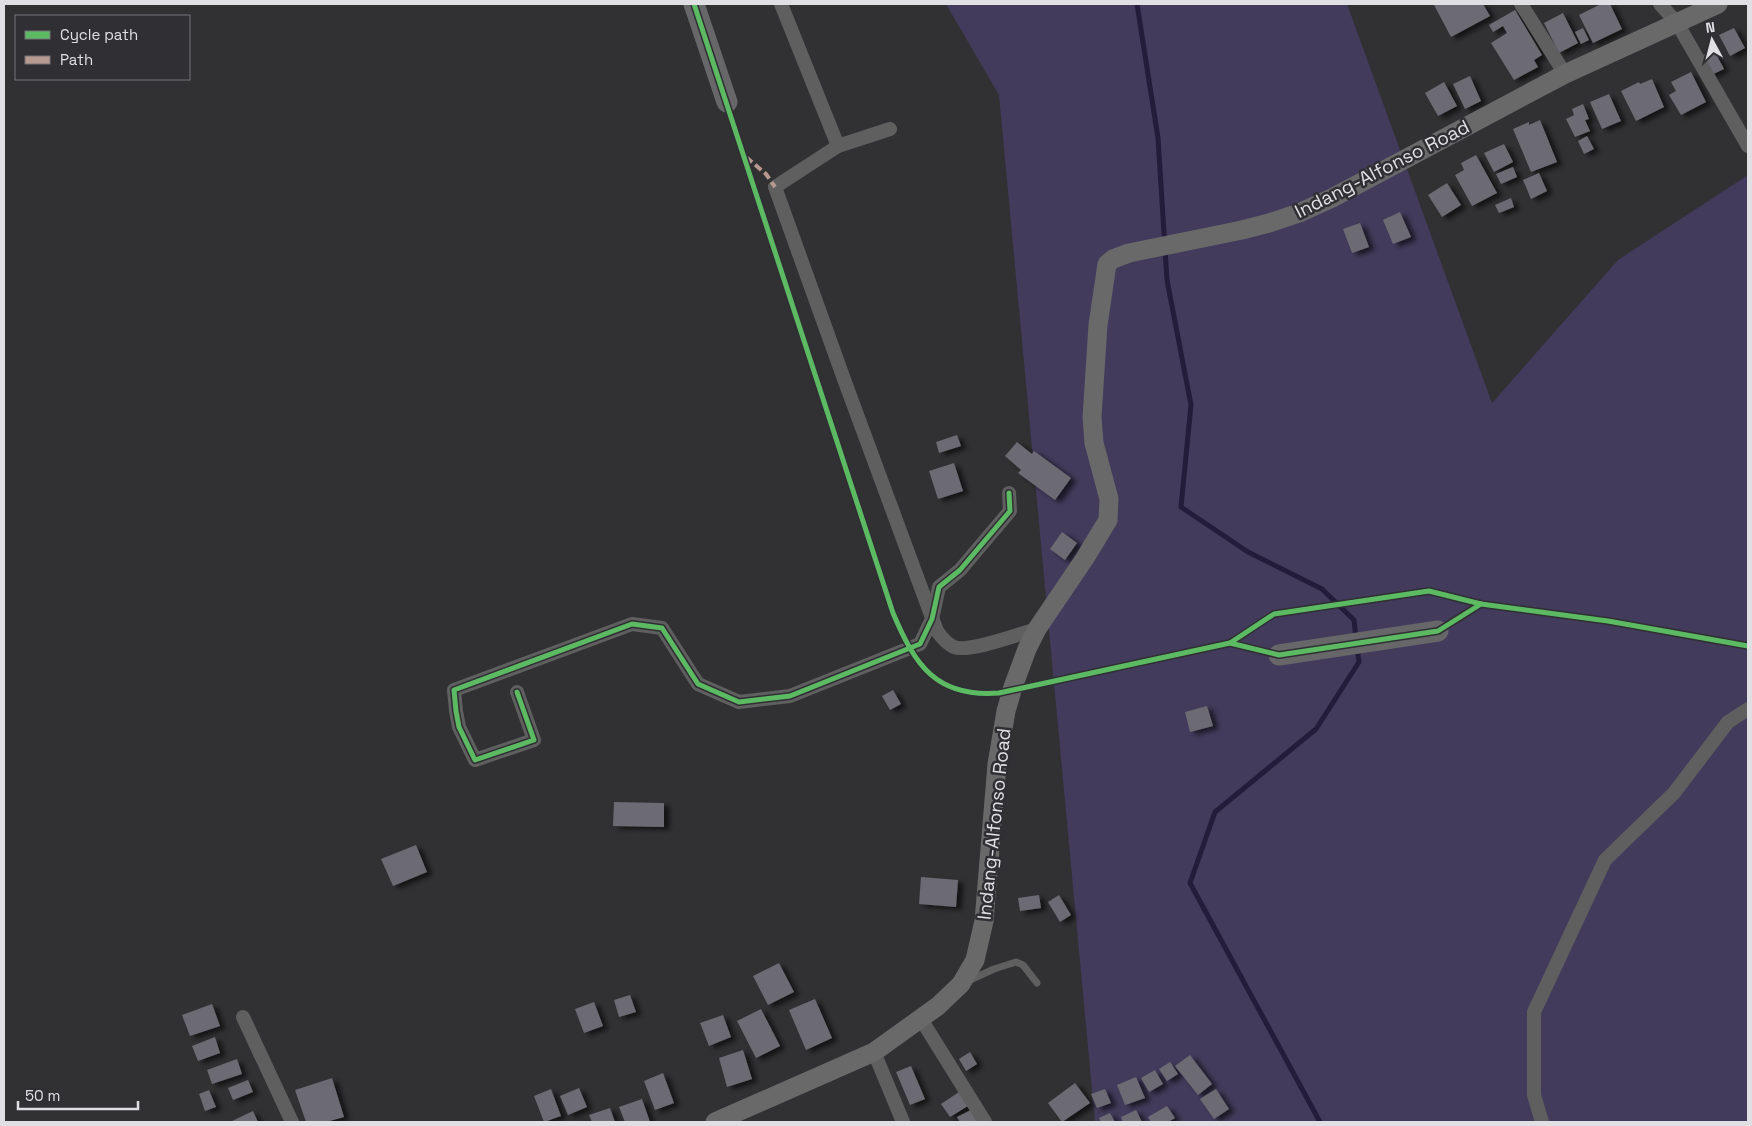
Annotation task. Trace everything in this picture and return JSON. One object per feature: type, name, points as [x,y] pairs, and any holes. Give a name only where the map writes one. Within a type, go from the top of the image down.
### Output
[{"type":"main road","points":[[694,4],[726,102]]},
{"type":"main road","name":"Indang-Alfonso Road","points":[[715,1122],[874,1052],[938,1006],[961,984],[975,960],[984,921],[997,764],[1006,711],[1019,669],[1037,629],[1108,520],[1109,499],[1092,429],[1096,350],[1105,284],[1105,267],[1109,261],[1129,253],[1242,230],[1299,213],[1332,198],[1565,74],[1718,4]]},
{"type":"main road","points":[[1279,655],[1438,631]]},
{"type":"street","points":[[781,4],[838,146]]},
{"type":"street","points":[[1521,4],[1565,74]]},
{"type":"street","points":[[1660,4],[1677,23],[1748,146]]},
{"type":"street","points":[[890,129],[838,146],[775,187],[938,631],[947,643],[961,649],[980,646],[1037,629]]},
{"type":"street","points":[[517,692],[534,740],[474,760],[459,727],[454,690],[632,624],[662,628],[698,684],[739,702],[790,696],[920,644],[932,619],[939,587],[960,570],[1010,511],[1009,493]]},
{"type":"street","points":[[1542,1122],[1534,1095],[1534,1012],[1605,860],[1674,793],[1728,722],[1748,709]]},
{"type":"street","points":[[243,1016],[292,1122]]},
{"type":"street","points":[[921,1019],[985,1122]]},
{"type":"street","points":[[874,1052],[904,1122]]},
{"type":"lane","points":[[961,984],[983,976],[994,969],[1016,962],[1023,965],[1037,983]]},
{"type":"shaded area","points":[[946,4],[1347,4],[1492,403],[1618,260],[1748,175],[1748,1122],[1095,1122],[999,95]]},
{"type":"building","points":[[1483,4],[1490,16],[1451,37],[1434,5]]},
{"type":"building","points":[[1601,4],[1610,4],[1622,29],[1593,43],[1579,15]]},
{"type":"building","points":[[1515,10],[1542,55],[1534,60],[1538,67],[1514,80],[1491,43],[1507,33],[1503,26],[1493,32],[1489,25]]},
{"type":"building","points":[[1563,13],[1578,43],[1559,53],[1544,23]]},
{"type":"building","points":[[1583,28],[1589,40],[1581,44],[1575,32]]},
{"type":"building","points":[[1734,28],[1745,48],[1730,56],[1719,35]]},
{"type":"building","points":[[1714,50],[1724,69],[1709,76],[1699,57]]},
{"type":"building","points":[[1691,72],[1706,102],[1681,115],[1669,95],[1676,91],[1671,82]]},
{"type":"building","points":[[1470,76],[1481,101],[1465,109],[1453,84]]},
{"type":"building","points":[[1652,79],[1664,107],[1636,121],[1621,91],[1639,82],[1640,84]]},
{"type":"building","points":[[1444,82],[1457,106],[1438,116],[1425,93]]},
{"type":"building","points":[[1609,94],[1621,121],[1602,129],[1590,102]]},
{"type":"building","points":[[1583,104],[1589,119],[1585,120],[1590,131],[1575,137],[1566,119],[1574,115],[1572,109]]},
{"type":"building","points":[[1540,120],[1557,162],[1531,172],[1513,129],[1529,122],[1529,125]]},
{"type":"building","points":[[1587,136],[1594,149],[1584,154],[1578,141]]},
{"type":"building","points":[[1504,144],[1513,162],[1494,172],[1484,153]]},
{"type":"building","points":[[1476,155],[1497,193],[1472,206],[1455,175],[1464,170],[1461,163]]},
{"type":"building","points":[[1513,167],[1517,177],[1501,184],[1496,174]]},
{"type":"building","points":[[1539,173],[1547,191],[1531,199],[1523,180]]},
{"type":"building","points":[[1447,183],[1461,205],[1442,217],[1428,195]]},
{"type":"building","points":[[1511,198],[1514,207],[1499,213],[1495,205]]},
{"type":"building","points":[[1400,212],[1411,237],[1393,244],[1383,220]]},
{"type":"building","points":[[1360,223],[1369,247],[1352,253],[1343,229]]},
{"type":"building","points":[[957,435],[961,446],[939,453],[936,442]]},
{"type":"building","points":[[1017,442],[1032,454],[1034,451],[1071,478],[1055,500],[1018,473],[1021,470],[1005,456]]},
{"type":"building","points":[[954,463],[963,491],[938,499],[929,471]]},
{"type":"building","points":[[1062,532],[1077,543],[1065,560],[1050,549]]},
{"type":"building","points":[[893,690],[901,704],[890,710],[882,696]]},
{"type":"building","points":[[1207,706],[1213,726],[1190,732],[1185,712]]},
{"type":"building","points":[[614,802],[664,803],[664,827],[613,826]]},
{"type":"building","points":[[416,845],[427,872],[393,886],[381,859]]},
{"type":"building","points":[[921,877],[958,880],[956,907],[919,904]]},
{"type":"building","points":[[1039,895],[1041,908],[1020,911],[1018,898]]},
{"type":"building","points":[[1059,895],[1071,915],[1060,922],[1048,902]]},
{"type":"building","points":[[779,963],[794,992],[768,1005],[753,976]]},
{"type":"building","points":[[630,995],[636,1012],[619,1017],[614,1000]]},
{"type":"building","points":[[815,999],[832,1038],[806,1050],[789,1010]]},
{"type":"building","points":[[594,1002],[603,1026],[584,1033],[575,1009]]},
{"type":"building","points":[[212,1004],[220,1026],[190,1036],[182,1015]]},
{"type":"building","points":[[761,1009],[780,1046],[756,1058],[737,1021]]},
{"type":"building","points":[[723,1015],[731,1037],[709,1046],[700,1023]]},
{"type":"building","points":[[215,1037],[220,1053],[198,1061],[192,1046]]},
{"type":"building","points":[[743,1050],[752,1079],[727,1087],[719,1058]]},
{"type":"building","points":[[970,1052],[977,1064],[966,1071],[959,1059]]},
{"type":"building","points":[[1190,1055],[1212,1084],[1198,1095],[1175,1066]]},
{"type":"building","points":[[237,1059],[242,1074],[212,1084],[207,1070]]},
{"type":"building","points":[[1170,1062],[1178,1074],[1167,1081],[1159,1069]]},
{"type":"building","points":[[911,1066],[925,1099],[910,1105],[896,1072]]},
{"type":"building","points":[[1155,1070],[1163,1084],[1149,1092],[1141,1078]]},
{"type":"building","points":[[663,1073],[674,1103],[655,1110],[644,1081]]},
{"type":"building","points":[[1136,1077],[1145,1098],[1125,1105],[1117,1085]]},
{"type":"building","points":[[332,1078],[344,1117],[326,1122],[306,1122],[295,1090]]},
{"type":"building","points":[[248,1080],[253,1092],[233,1100],[228,1088]]},
{"type":"building","points":[[1075,1083],[1090,1103],[1062,1122],[1048,1103]]},
{"type":"building","points":[[579,1088],[587,1107],[568,1115],[560,1096]]},
{"type":"building","points":[[551,1089],[561,1116],[544,1122],[534,1096]]},
{"type":"building","points":[[1105,1089],[1111,1103],[1097,1108],[1091,1094]]},
{"type":"building","points":[[1216,1089],[1229,1109],[1214,1119],[1200,1099]]},
{"type":"building","points":[[209,1090],[216,1107],[205,1111],[199,1094]]},
{"type":"building","points":[[962,1090],[971,1104],[950,1117],[941,1104]]},
{"type":"building","points":[[642,1099],[650,1122],[625,1122],[619,1107]]},
{"type":"building","points":[[1167,1106],[1175,1118],[1168,1122],[1151,1122],[1148,1117]]},
{"type":"building","points":[[610,1108],[615,1122],[592,1122],[589,1115]]},
{"type":"building","points":[[973,1109],[978,1122],[960,1122],[957,1117]]},
{"type":"building","points":[[1136,1110],[1142,1122],[1123,1122],[1121,1117]]},
{"type":"building","points":[[253,1111],[258,1122],[230,1122]]},
{"type":"building","points":[[1110,1113],[1115,1122],[1101,1122],[1099,1118]]},
{"type":"waterway","points":[[1137,4],[1158,138],[1167,280],[1191,405],[1181,507],[1248,552],[1322,589],[1354,620],[1356,639]]},
{"type":"waterway","points":[[1320,1122],[1190,883],[1215,812],[1316,729],[1359,662],[1357,648]]},
{"type":"marked path","points":[[746,157],[766,174],[775,187]]},
{"type":"cycle path","points":[[694,4],[893,613],[901,632],[920,662],[944,684],[959,690],[977,693],[999,693],[1230,643],[1274,614],[1429,591],[1481,604],[1608,621],[1748,646]]},
{"type":"cycle path","points":[[517,692],[534,740],[475,760],[459,727],[454,690],[632,624],[662,628],[698,684],[739,702],[790,696],[920,644],[932,619],[939,587],[960,570],[1010,511],[1009,493]]},
{"type":"cycle path","points":[[1230,643],[1279,655],[1438,631],[1481,604]]}]
